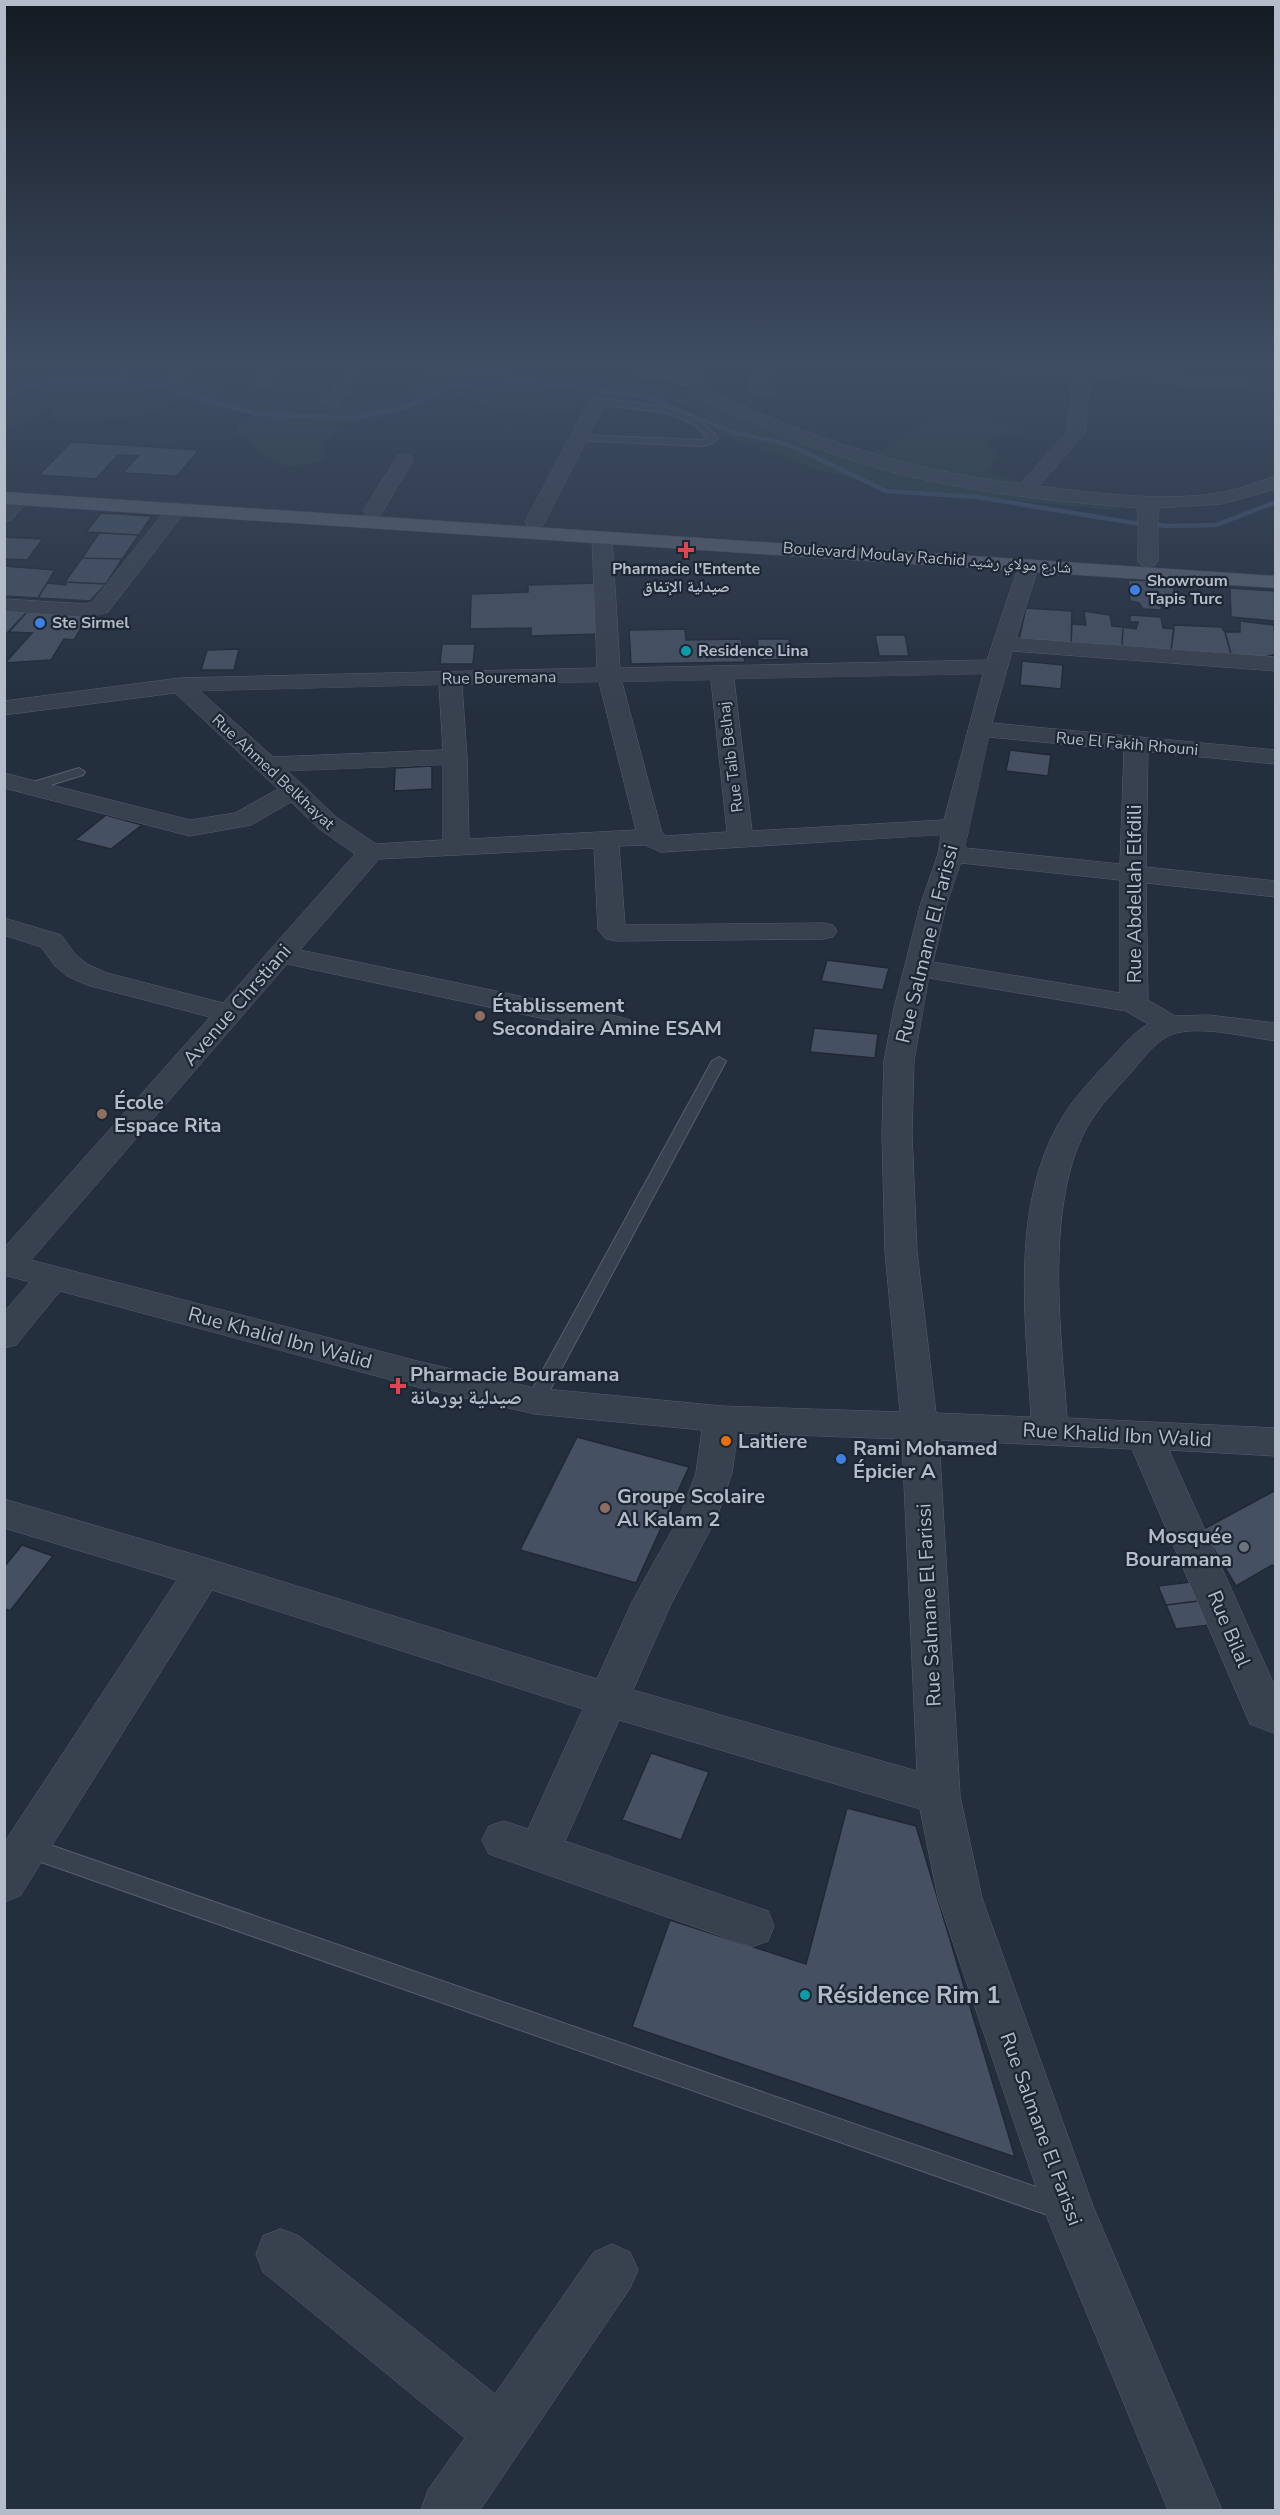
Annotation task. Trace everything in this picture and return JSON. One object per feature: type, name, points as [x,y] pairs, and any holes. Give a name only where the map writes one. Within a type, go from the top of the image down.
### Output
[{"type":"main road","name":"Boulevard Moulay Rachid شارع مولاي رشيد","points":[[10,495],[372,511],[1275,568]]},
{"type":"main road","name":"Boulevard Moulay Rachid شارع مولاي رشيد","points":[[10,495],[177,509],[1275,582]]},
{"type":"street","points":[[372,511],[392,479]]},
{"type":"street","points":[[535,522],[557,479]]},
{"type":"street","points":[[955,479],[1025,490],[1148,520],[1247,494],[1275,482]]},
{"type":"street","points":[[1025,490],[1035,479]]},
{"type":"street","points":[[4,516],[10,495]]},
{"type":"street","points":[[4,605],[94,610],[100,607],[177,509]]},
{"type":"street","points":[[1148,520],[1148,561]]},
{"type":"street","points":[[602,538],[609,676],[650,837]]},
{"type":"street","name":"Rue Salmane El Farissi","points":[[1029,564],[999,655],[979,729],[955,827],[951,854],[933,906],[918,968],[899,1061],[897,1134],[901,1252],[920,1428],[939,1796],[960,1898],[1069,2210],[1196,2511]]},
{"type":"street","name":"Rue Bouremana","points":[[4,708],[180,685],[722,674],[999,655],[1275,664]]},
{"type":"street","name":"Rue Taib Belhaj","points":[[722,674],[741,840]]},
{"type":"street","points":[[450,679],[456,846]]},
{"type":"street","name":"Rue Ahmed Belkhayat","points":[[180,685],[346,839],[371,852]]},
{"type":"street","name":"Rue El Fakih Rhouni","points":[[979,729],[1275,757]]},
{"type":"street","name":"Rue Abdellah Elfdili","points":[[918,968],[1134,1004],[1133,873],[1136,745]]},
{"type":"street","points":[[267,765],[454,757]]},
{"type":"street","points":[[4,780],[190,828],[242,820],[292,790]]},
{"type":"street","points":[[371,852],[650,837],[661,844],[955,827]]},
{"type":"street","points":[[603,839],[607,849],[612,930],[616,933],[823,931]]},
{"type":"street","name":"Avenue Chrstiani","points":[[6,1264],[371,852]]},
{"type":"street","points":[[951,854],[1275,890]]},
{"type":"street","points":[[4,926],[51,940],[65,960],[76,970],[97,979],[230,1013]]},
{"type":"street","points":[[282,955],[620,1026]]},
{"type":"street","points":[[1134,1004],[1170,1024]]},
{"type":"street","points":[[1050,1431],[1042,1229],[1055,1173],[1073,1125],[1083,1109],[1141,1045],[1156,1031],[1170,1024],[1194,1024],[1275,1032]]},
{"type":"street","name":"Rue Khalid Ibn Walid","points":[[6,1264],[421,1375],[535,1401],[722,1419],[1275,1442]]},
{"type":"street","points":[[4,1336],[53,1277]]},
{"type":"street","points":[[722,1419],[714,1473],[698,1517],[652,1602],[609,1700],[522,1846],[752,1926]]},
{"type":"street","name":"Rue Bilal","points":[[1145,1436],[1264,1712],[1275,1717]]},
{"type":"street","points":[[4,1513],[203,1572],[609,1700],[939,1796]]},
{"type":"street","points":[[12,1856],[203,1572]]},
{"type":"street","points":[[281,2254],[501,2433]]},
{"type":"street","points":[[448,2511],[612,2270]]},
{"type":"lane","points":[[31,787],[79,772]]},
{"type":"lane","points":[[535,1401],[719,1061]]},
{"type":"lane","points":[[12,1856],[1069,2210]]},
{"type":"green space","points":[[855,479],[1013,479],[1036,493],[1124,506],[1112,510],[883,487]]},
{"type":"building","points":[[101,513],[152,516],[139,535],[86,532]]},
{"type":"building","points":[[99,533],[139,535],[122,559],[82,558]]},
{"type":"building","points":[[4,537],[43,539],[27,560],[4,559]]},
{"type":"building","points":[[82,558],[122,559],[106,584],[65,582]]},
{"type":"building","points":[[4,566],[55,570],[38,598],[4,596]]},
{"type":"building","points":[[1128,580],[1172,581],[1177,605],[1162,604],[1161,610],[1143,609],[1139,603],[1130,601]]},
{"type":"building","points":[[65,582],[106,584],[90,601],[38,598],[47,583],[66,585]]},
{"type":"building","points":[[595,583],[599,634],[531,636],[531,628],[470,629],[471,594],[528,592],[528,585]]},
{"type":"building","points":[[1230,588],[1275,591],[1276,621],[1231,617]]},
{"type":"building","points":[[1026,608],[1072,611],[1071,644],[1019,640]]},
{"type":"building","points":[[4,610],[27,612],[4,636]]},
{"type":"building","points":[[1084,611],[1110,615],[1112,626],[1123,627],[1122,646],[1071,644],[1072,624],[1086,625]]},
{"type":"building","points":[[27,612],[88,616],[74,640],[64,639],[51,660],[5,663],[32,633],[9,632]]},
{"type":"building","points":[[1130,615],[1161,617],[1163,628],[1174,629],[1171,651],[1122,646],[1123,627],[1136,629],[1138,622],[1130,622]]},
{"type":"building","points":[[1240,621],[1274,625],[1276,654],[1261,658],[1231,654],[1225,632],[1240,632]]},
{"type":"building","points":[[1174,625],[1221,627],[1225,632],[1231,654],[1171,651]]},
{"type":"building","name":"Residence Lina","points":[[685,629],[686,640],[741,639],[745,662],[631,664],[629,630]]},
{"type":"building","points":[[875,635],[905,635],[909,656],[879,656]]},
{"type":"building","points":[[757,639],[789,639],[793,659],[760,660]]},
{"type":"building","points":[[442,644],[475,644],[473,664],[440,664]]},
{"type":"building","points":[[239,649],[234,670],[201,670],[207,650]]},
{"type":"building","points":[[1022,661],[1063,665],[1061,689],[1020,685]]},
{"type":"building","points":[[1010,750],[1051,755],[1048,776],[1006,771]]},
{"type":"building","points":[[432,766],[432,789],[394,791],[395,768]]},
{"type":"building","points":[[106,815],[142,825],[111,849],[75,840]]},
{"type":"building","points":[[827,960],[889,968],[883,990],[821,981]]},
{"type":"building","points":[[814,1028],[878,1034],[875,1058],[810,1052]]},
{"type":"building","name":"Groupe Scolaire Al Kalam 2","points":[[577,1437],[689,1467],[636,1583],[520,1550]]},
{"type":"building","name":"Mosquée Bouramana","points":[[1276,1490],[1276,1568],[1272,1565],[1236,1586],[1202,1530]]},
{"type":"building","points":[[22,1545],[53,1556],[10,1611],[4,1608],[4,1567]]},
{"type":"building","points":[[1199,1581],[1207,1600],[1166,1605],[1158,1586]]},
{"type":"building","points":[[1207,1600],[1218,1624],[1176,1629],[1166,1605]]},
{"type":"building","points":[[651,1753],[709,1772],[681,1840],[622,1820]]},
{"type":"building","name":"Résidence Rim 1","points":[[847,1808],[916,1826],[1015,2157],[632,2027],[670,1920],[806,1964]]},
{"type":"waterway","points":[[861,479],[886,491],[977,497],[1134,523],[1169,526],[1216,525],[1276,502]]},
{"type":"place","name":"Pharmacie l'Entente صيدلية الإتفاق","points":[[686,550]]},
{"type":"place","name":"Showroum Tapis Turc","points":[[1135,590]]},
{"type":"place","name":"Ste Sirmel","points":[[40,623]]},
{"type":"place","name":"Residence Lina","points":[[686,651]]},
{"type":"place","name":"Établissement Secondaire Amine ESAM","points":[[480,1016]]},
{"type":"place","name":"École Espace Rita","points":[[102,1114]]},
{"type":"place","name":"Pharmacie Bouramana صيدلية بورمانة","points":[[398,1386]]},
{"type":"place","name":"Laitiere","points":[[726,1441]]},
{"type":"place","name":"Rami Mohamed Épicier A","points":[[841,1459]]},
{"type":"place","name":"Groupe Scolaire Al Kalam 2","points":[[605,1508]]},
{"type":"place","name":"Mosquée Bouramana","points":[[1244,1547]]},
{"type":"place","name":"Résidence Rim 1","points":[[805,1995]]}]
